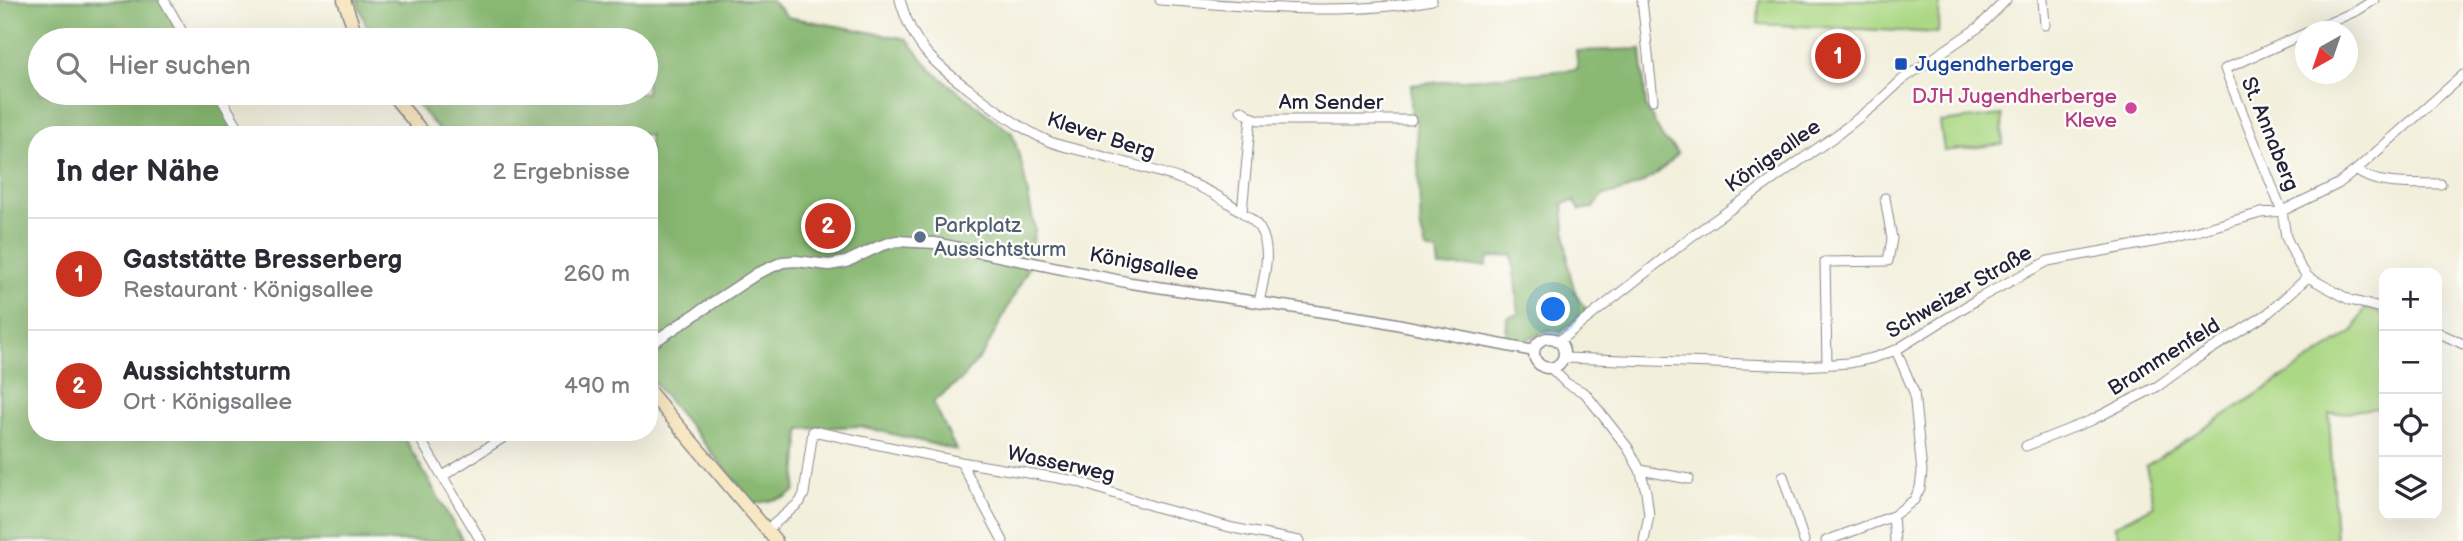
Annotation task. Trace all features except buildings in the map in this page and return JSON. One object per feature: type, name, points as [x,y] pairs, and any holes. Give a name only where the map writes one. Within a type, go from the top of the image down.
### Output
[{"type":"main road","points":[[344,0],[354,28]]},
{"type":"main road","points":[[401,105],[418,126]]},
{"type":"main road","points":[[658,402],[776,541]]},
{"type":"street","points":[[164,0],[180,28]]},
{"type":"street","name":"Klever Berg","points":[[900,0],[910,32],[925,53],[942,70],[1017,124],[1048,141],[1194,183],[1242,212],[1260,229],[1265,243],[1266,260],[1259,303]]},
{"type":"street","points":[[1160,0],[1329,10],[1392,7],[1432,0]]},
{"type":"street","points":[[1642,0],[1653,100]]},
{"type":"street","name":"Königsallee","points":[[658,339],[776,264],[796,261],[836,264],[897,241],[935,243],[1119,280],[1376,320],[1534,351],[1540,341],[1546,338],[1559,341],[1692,236],[1838,134],[1903,79],[1979,27],[2006,0]]},
{"type":"street","points":[[2043,0],[2045,25]]},
{"type":"street","points":[[2332,21],[2374,0]]},
{"type":"street","name":"St. Annaberg","points":[[2295,37],[2225,69],[2282,211],[2286,237],[2308,277]]},
{"type":"street","name":"Schweizer Straße","points":[[1564,358],[1803,366],[1849,363],[1873,358],[1896,349],[1981,297],[2048,261],[2169,239],[2261,213],[2282,211],[2338,184],[2463,75]]},
{"type":"street","points":[[225,105],[238,126]]},
{"type":"street","name":"Am Sender","points":[[1241,110],[1259,120],[1411,120]]},
{"type":"street","name":"Am Sender","points":[[1242,212],[1251,117]]},
{"type":"street","points":[[2356,170],[2365,177],[2377,179],[2441,184]]},
{"type":"street","points":[[1827,365],[1825,262],[1888,261],[1892,239],[1885,198]]},
{"type":"street","points":[[2308,277],[2350,300],[2379,308]]},
{"type":"street","name":"Brammenfeld","points":[[2026,446],[2092,420],[2158,386],[2267,314],[2308,277]]},
{"type":"street","points":[[2442,334],[2463,344]]},
{"type":"street","points":[[1552,369],[1564,358],[1563,346],[1559,341]]},
{"type":"street","points":[[1826,541],[1893,516],[1914,500],[1920,488],[1922,472],[1914,393],[1896,349]]},
{"type":"street","points":[[1534,351],[1536,361],[1540,365],[1552,369],[1566,383],[1585,393],[1628,447],[1640,470],[1646,491],[1649,514],[1644,541]]},
{"type":"street","name":"Wasserweg","points":[[767,530],[800,502],[804,494],[813,431],[961,462],[1076,481],[1233,528],[1299,541]]},
{"type":"street","points":[[422,441],[481,541]]},
{"type":"street","points":[[443,476],[498,441]]},
{"type":"street","points":[[961,462],[1003,541]]},
{"type":"street","points":[[1640,470],[1689,479]]},
{"type":"street","points":[[1783,476],[1804,541]]},
{"type":"street","points":[[1893,516],[1895,541]]},
{"type":"green space","points":[[0,0],[161,0],[178,28],[28,28],[28,105],[225,105],[234,126],[28,126],[28,441],[406,441],[463,541],[0,541]]},
{"type":"green space","points":[[357,0],[771,0],[788,17],[907,39],[932,71],[1012,133],[1022,165],[1035,230],[1028,269],[985,351],[962,379],[933,402],[956,450],[860,426],[800,429],[795,491],[786,497],[754,504],[658,388],[658,126],[435,126],[417,105],[658,105],[658,28],[367,28]]},
{"type":"green space","points":[[1759,0],[1940,0],[1938,33],[1758,24]]},
{"type":"green space","points":[[1641,49],[1646,107],[1663,138],[1678,153],[1653,177],[1625,190],[1602,196],[1594,208],[1580,210],[1575,201],[1563,203],[1566,244],[1574,289],[1587,309],[1561,333],[1549,330],[1521,342],[1506,340],[1507,317],[1519,314],[1512,255],[1488,258],[1486,266],[1439,267],[1437,252],[1426,249],[1421,230],[1416,122],[1411,113],[1411,85],[1578,69],[1576,51]]},
{"type":"green space","points":[[2002,115],[2003,144],[1944,151],[1940,122]]},
{"type":"green space","points":[[2365,308],[2379,313],[2379,408],[2329,414],[2336,541],[2115,541],[2118,535],[2114,526],[2154,506],[2146,466],[2353,332]]},
{"type":"place","name":"Gaststätte Bresserberg","points":[[1838,56]]},
{"type":"place","name":"Jugendherberge","points":[[1901,64]]},
{"type":"place","name":"DJH Jugendherberge Kleve","points":[[2131,108]]},
{"type":"place","name":"Aussichtsturm","points":[[828,226]]},
{"type":"place","name":"Parkplatz Aussichtsturm","points":[[920,237]]}]
